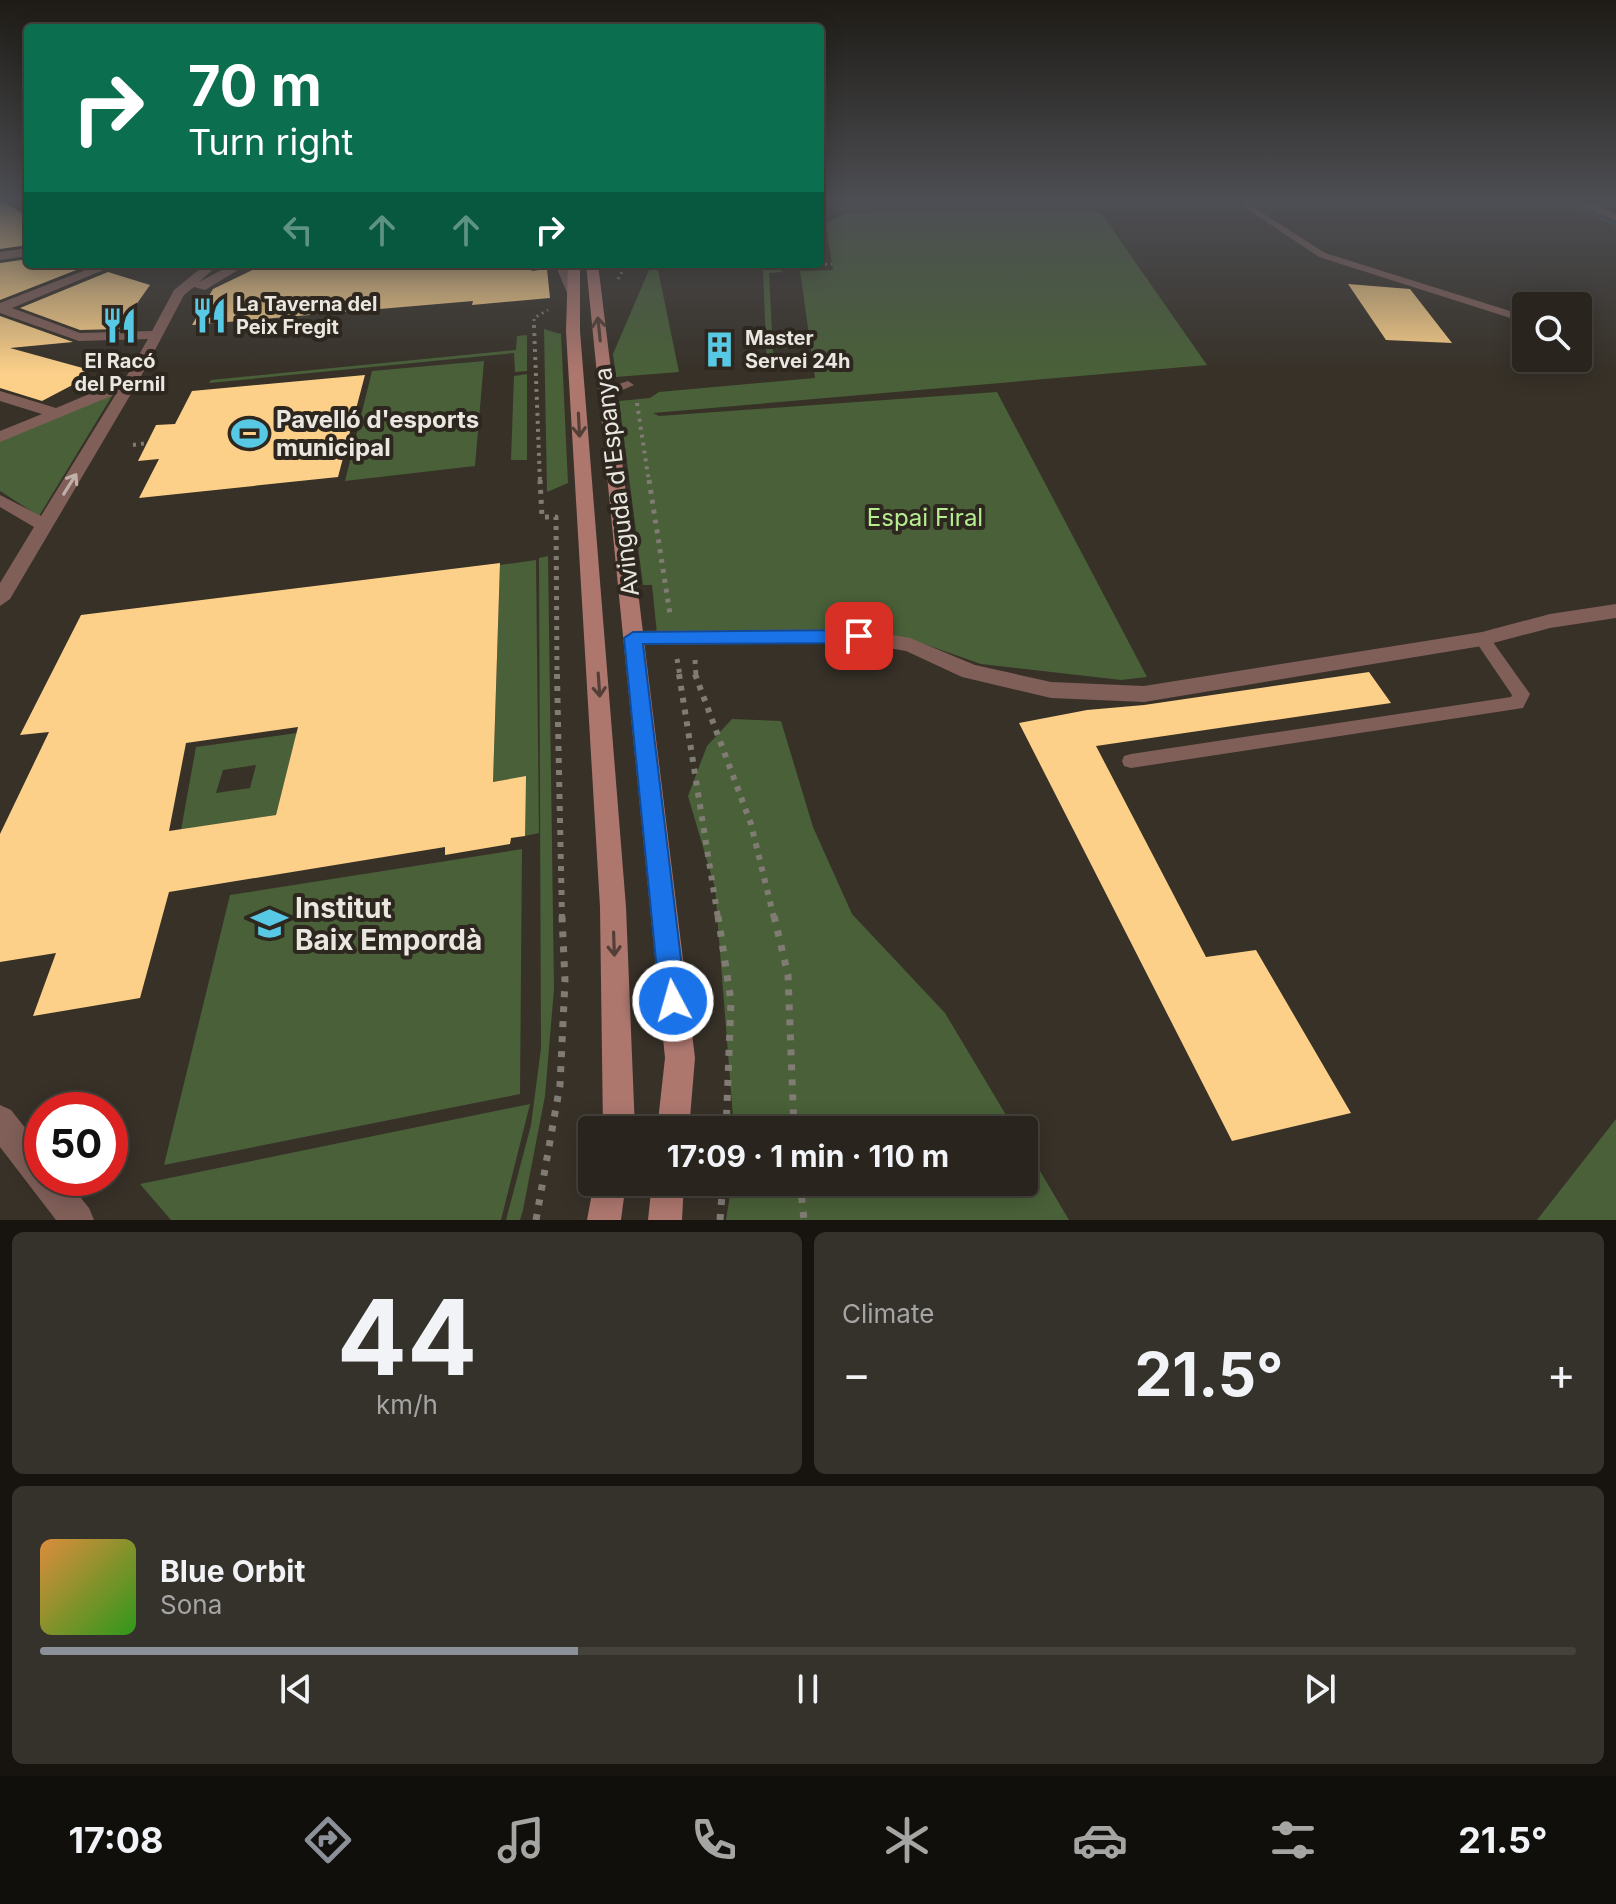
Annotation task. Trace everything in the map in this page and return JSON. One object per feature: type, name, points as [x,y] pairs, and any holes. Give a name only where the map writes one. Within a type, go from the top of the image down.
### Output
[{"type":"main road","name":"Avinguda d'Espanya","points":[[574,268],[572,295],[613,907],[618,1116]]},
{"type":"main road","name":"Avinguda d'Espanya","points":[[592,268],[680,1058],[674,1116]]},
{"type":"main road","points":[[604,1220],[608,1196]]},
{"type":"main road","points":[[665,1220],[667,1196]]},
{"type":"street","points":[[0,308],[102,268]]},
{"type":"street","points":[[0,599],[131,382],[179,293],[208,268]]},
{"type":"street","points":[[170,312],[184,297],[235,268]]},
{"type":"street","name":"Avinguda d'Espanya","points":[[562,268],[572,295]]},
{"type":"street","points":[[0,308],[79,337],[157,335]]},
{"type":"street","points":[[0,437],[131,382]]},
{"type":"street","points":[[0,396],[56,413]]},
{"type":"street","points":[[0,500],[44,525]]},
{"type":"street","points":[[633,638],[884,639],[910,645],[970,672],[1051,690],[1144,694],[1482,639],[1550,621],[1616,611]]},
{"type":"street","points":[[610,1116],[615,1088]]},
{"type":"street","points":[[0,1121],[24,1152]]},
{"type":"street","points":[[58,1196],[77,1220]]},
{"type":"street","points":[[593,1220],[597,1196]]},
{"type":"lane","points":[[1337,260],[1512,316]]},
{"type":"lane","points":[[1131,761],[1517,703],[1521,694],[1482,639]]},
{"type":"path","points":[[824,264],[832,264]]},
{"type":"path","points":[[616,268],[620,295]]},
{"type":"path","points":[[596,299],[607,298],[624,268]]},
{"type":"path","points":[[536,1220],[560,1085],[565,981],[558,818],[556,517],[542,517],[541,510],[534,318],[546,313],[553,301],[572,295]]},
{"type":"path","points":[[635,388],[684,637],[731,1001],[727,1116]]},
{"type":"path","points":[[133,445],[147,443]]},
{"type":"path","points":[[684,637],[751,824],[788,975],[793,1116]]},
{"type":"path","points":[[720,1220],[722,1196]]},
{"type":"path","points":[[801,1196],[804,1220]]},
{"type":"green space","name":"Espai Firal","points":[[832,260],[1134,260],[1207,365],[653,413],[659,416],[997,392],[1147,677],[1121,680],[981,664],[907,638],[657,634],[652,585],[643,585],[619,401],[650,398],[659,392],[815,378],[800,271],[833,270]]},
{"type":"green space","points":[[778,269],[784,272],[769,273],[772,333],[789,333],[791,348],[773,349],[774,363],[793,365],[767,368],[763,270]]},
{"type":"green space","points":[[649,270],[658,270],[679,372],[616,377],[613,354]]},
{"type":"green space","points":[[544,329],[561,334],[568,483],[547,492]]},
{"type":"green space","points":[[527,335],[527,371],[515,372],[514,353],[209,383],[211,380],[516,350],[517,336]]},
{"type":"green space","points":[[484,361],[475,466],[345,481],[372,371]]},
{"type":"green space","points":[[527,374],[527,460],[511,460],[514,376]]},
{"type":"green space","points":[[115,391],[39,516],[0,491],[0,441]]},
{"type":"green space","points":[[548,556],[554,989],[545,1096],[523,1210],[520,1220],[506,1220],[531,1125],[541,1048],[539,558]]},
{"type":"green space","points":[[536,560],[539,833],[525,836],[525,777],[493,782],[500,565]]},
{"type":"green space","points":[[732,719],[781,721],[813,827],[852,914],[945,1013],[1007,1116],[733,1116],[715,888],[688,796],[707,746]]},
{"type":"green space","points":[[297,733],[276,815],[181,830],[196,747]],"holes":[[[256,765],[250,788],[216,793],[223,770]]]},
{"type":"green space","points":[[522,849],[520,1094],[164,1165],[230,895]]},
{"type":"green space","points":[[530,1104],[501,1220],[171,1220],[140,1184]]},
{"type":"green space","points":[[1616,1119],[1616,1220],[1537,1220]]},
{"type":"green space","points":[[1038,1168],[1069,1220],[726,1220],[730,1196],[1038,1196]]},
{"type":"building","points":[[24,260],[24,268],[81,268],[0,300],[0,263]]},
{"type":"building","points":[[257,268],[530,268],[532,271],[547,269],[550,298],[472,305],[473,301],[192,325],[213,289]]},
{"type":"building","points":[[108,272],[150,285],[119,329],[80,330],[20,308]]},
{"type":"building","points":[[1348,284],[1410,289],[1452,343],[1386,340]]},
{"type":"building","points":[[0,316],[73,342],[10,348],[90,370],[74,378],[82,380],[42,401],[0,388]]},
{"type":"building","name":"Pavelló d'esports municipal","points":[[365,375],[338,477],[139,498],[159,459],[138,461],[156,425],[175,424],[192,391]]},
{"type":"building","points":[[500,563],[493,782],[526,776],[525,836],[511,838],[510,844],[445,855],[445,847],[169,892],[140,998],[33,1016],[56,953],[0,962],[0,834],[49,732],[20,735],[81,615]],"holes":[[[298,727],[276,815],[169,831],[186,743]]]},
{"type":"building","points":[[1369,672],[1391,703],[1096,746],[1206,957],[1256,950],[1351,1113],[1232,1141],[1019,723],[1087,710],[1144,705]]},
{"type":"place","name":"La Taverna del Peix Fregit","points":[[210,315]]},
{"type":"place","name":"El Racó del Pernil","points":[[120,326]]},
{"type":"place","name":"Master Servei 24h","points":[[719,350]]},
{"type":"place","name":"Pavelló d'esports municipal","points":[[250,434]]},
{"type":"place","name":"Institut Baix Empordà","points":[[269,924]]},
{"type":"route","points":[[673,1001],[633,638],[859,636]]}]
